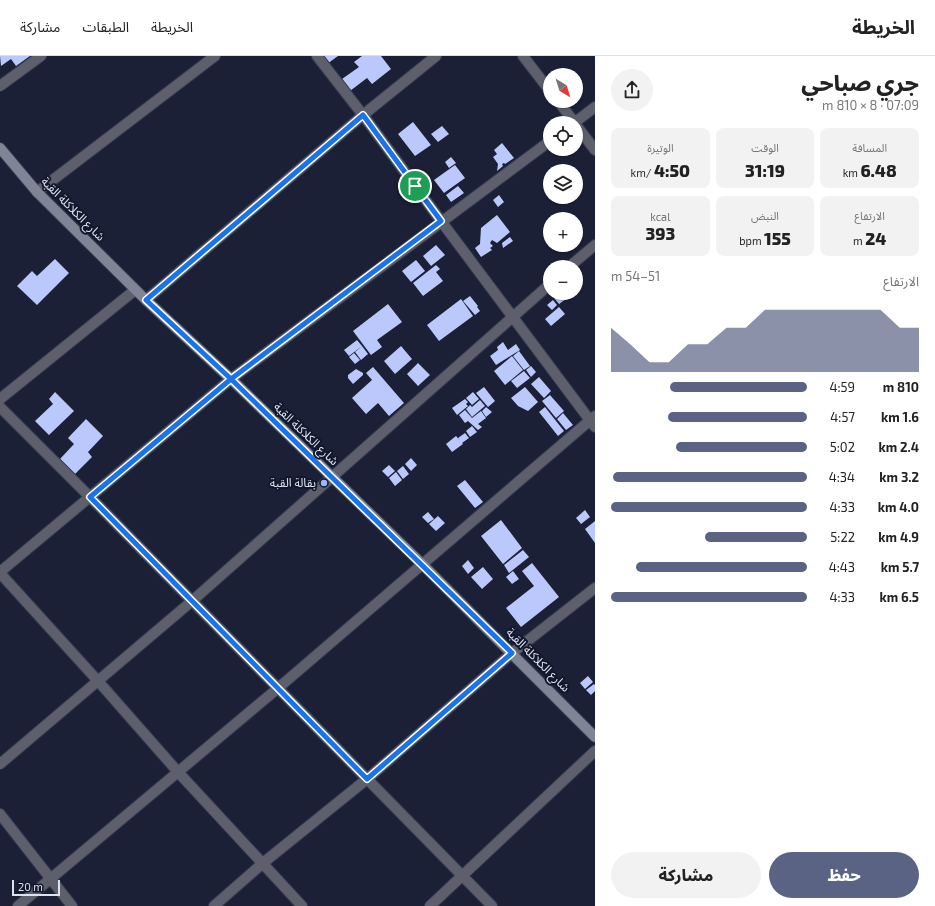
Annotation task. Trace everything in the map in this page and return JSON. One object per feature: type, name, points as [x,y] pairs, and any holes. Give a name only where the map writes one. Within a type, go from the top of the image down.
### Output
[{"type":"street","points":[[0,86],[41,56]]},
{"type":"street","points":[[37,192],[215,56]]},
{"type":"street","points":[[18,906],[593,421],[317,56]]},
{"type":"street","points":[[146,300],[363,115],[436,56]]},
{"type":"street","points":[[523,56],[543,82]]},
{"type":"street","points":[[583,117],[595,107]]},
{"type":"street","points":[[563,108],[570,116]]},
{"type":"street","points":[[583,134],[595,150]]},
{"type":"street","points":[[302,906],[178,772],[0,572],[231,379],[543,146]]},
{"type":"street","name":"شارع الكلاكلة القبة","points":[[0,148],[37,192],[135,290],[231,379],[594,733]]},
{"type":"street","points":[[577,260],[595,245]]},
{"type":"street","points":[[0,399],[135,290]]},
{"type":"street","points":[[0,764],[192,601],[543,290]]},
{"type":"street","points":[[0,407],[492,906]]},
{"type":"street","points":[[214,906],[263,863],[367,779],[512,653],[595,588]]},
{"type":"street","points":[[430,906],[595,751]]},
{"type":"street","points":[[0,814],[72,906]]},
{"type":"building","points":[[0,56],[30,56],[16,66],[11,59],[1,66]]},
{"type":"building","points":[[321,56],[338,56],[327,64]]},
{"type":"building","points":[[362,56],[381,56],[391,69],[372,84],[367,78],[350,91],[342,79],[359,67],[354,62]]},
{"type":"building","points":[[413,122],[431,145],[415,156],[398,134]]},
{"type":"building","points":[[442,126],[449,134],[438,142],[431,134]]},
{"type":"building","points":[[502,143],[514,158],[505,164],[502,164],[503,166],[497,171],[498,164],[493,157],[497,154],[494,150]]},
{"type":"building","points":[[451,157],[456,163],[449,168],[445,162]]},
{"type":"building","points":[[455,165],[465,178],[444,193],[434,180]]},
{"type":"building","points":[[458,186],[464,193],[451,202],[446,195]]},
{"type":"building","points":[[499,195],[504,202],[498,207],[493,200]]},
{"type":"building","points":[[497,215],[510,232],[497,243],[492,240],[490,243],[493,246],[490,248],[492,250],[481,257],[475,248],[480,244],[481,228]]},
{"type":"building","points":[[510,237],[513,241],[503,248],[502,243]]},
{"type":"building","points":[[436,245],[445,255],[431,266],[423,256]]},
{"type":"building","points":[[55,259],[69,273],[37,305],[17,286],[32,271],[37,276]]},
{"type":"building","points":[[416,260],[425,271],[411,282],[402,271]]},
{"type":"building","points":[[436,265],[440,269],[436,272],[443,281],[423,296],[413,283]]},
{"type":"building","points":[[470,296],[480,311],[475,315],[463,301]]},
{"type":"building","points":[[461,299],[473,316],[439,341],[427,325]]},
{"type":"building","points":[[553,300],[557,305],[552,310],[547,305]]},
{"type":"building","points":[[556,300],[565,300],[559,304]]},
{"type":"building","points":[[388,304],[402,322],[377,340],[382,347],[371,355],[353,331]]},
{"type":"building","points":[[559,307],[565,314],[551,326],[545,319]]},
{"type":"building","points":[[357,340],[362,346],[349,356],[344,350]]},
{"type":"building","points":[[503,342],[508,350],[516,344],[520,350],[496,365],[490,356],[498,350],[497,347]]},
{"type":"building","points":[[362,346],[368,354],[361,360],[355,352]]},
{"type":"building","points":[[401,346],[412,359],[395,374],[384,361]]},
{"type":"building","points":[[519,351],[530,366],[524,370],[513,356]]},
{"type":"building","points":[[354,353],[360,360],[355,364],[349,357]]},
{"type":"building","points":[[512,356],[523,370],[505,385],[494,371]]},
{"type":"building","points":[[418,363],[430,375],[418,386],[407,374]]},
{"type":"building","points":[[531,366],[536,372],[531,377],[526,370]]},
{"type":"building","points":[[373,367],[404,403],[389,416],[378,403],[366,414],[352,398],[372,380],[366,373]]},
{"type":"building","points":[[356,369],[363,373],[363,375],[353,384],[348,378],[348,375]]},
{"type":"building","points":[[524,371],[530,378],[517,388],[511,381]]},
{"type":"building","points":[[539,377],[551,391],[544,398],[531,384]]},
{"type":"building","points":[[484,387],[495,401],[488,407],[476,393]]},
{"type":"building","points":[[525,387],[538,402],[528,411],[518,406],[511,398]]},
{"type":"building","points":[[55,392],[74,411],[49,435],[35,421],[53,404],[49,399]]},
{"type":"building","points":[[473,392],[479,399],[472,405],[466,398]]},
{"type":"building","points":[[550,395],[564,411],[556,418],[542,401]]},
{"type":"building","points":[[465,399],[468,402],[466,404],[468,406],[457,415],[452,408]]},
{"type":"building","points":[[480,400],[485,406],[472,417],[466,409],[470,405],[472,407]]},
{"type":"building","points":[[486,407],[492,412],[486,417],[482,411]]},
{"type":"building","points":[[545,407],[564,431],[558,436],[539,412]]},
{"type":"building","points":[[465,410],[472,418],[481,411],[486,418],[478,424],[482,427],[478,430],[468,421],[465,423],[459,415]]},
{"type":"building","points":[[563,413],[573,425],[566,430],[557,419]]},
{"type":"building","points":[[86,419],[103,436],[88,452],[92,457],[75,474],[60,459],[74,444],[68,438]]},
{"type":"building","points":[[472,426],[477,432],[470,437],[466,431]]},
{"type":"building","points":[[465,433],[469,438],[462,443],[458,438]]},
{"type":"building","points":[[456,436],[463,444],[452,452],[446,444]]},
{"type":"building","points":[[411,458],[417,465],[411,471],[405,464]]},
{"type":"building","points":[[389,465],[395,471],[388,477],[382,471]]},
{"type":"building","points":[[403,466],[409,474],[403,479],[397,471]]},
{"type":"building","points":[[396,472],[402,480],[395,486],[389,478]]},
{"type":"building","points":[[465,480],[483,502],[475,508],[457,486]]},
{"type":"building","points":[[585,510],[590,517],[581,524],[576,518]]},
{"type":"building","points":[[428,512],[434,519],[428,523],[422,517]]},
{"type":"building","points":[[438,516],[445,523],[436,531],[429,524]]},
{"type":"building","points":[[501,520],[522,548],[503,564],[481,536]]},
{"type":"building","points":[[595,521],[595,543],[585,529]]},
{"type":"building","points":[[523,550],[529,557],[509,573],[504,565]]},
{"type":"building","points":[[468,560],[474,568],[468,574],[462,566]]},
{"type":"building","points":[[532,563],[559,597],[521,627],[506,608],[534,586],[522,571]]},
{"type":"building","points":[[483,567],[493,579],[482,589],[471,577]]},
{"type":"building","points":[[513,571],[519,579],[512,584],[506,577]]},
{"type":"building","points":[[588,676],[593,682],[585,689],[580,683]]},
{"type":"building","points":[[594,684],[595,691],[591,695],[586,690]]},
{"type":"place","name":"بقالة القبة","points":[[324,483]]},
{"type":"route","points":[[415,186],[363,115],[146,300],[231,379],[512,653],[367,779],[90,497],[231,379],[441,221],[415,186]]}]
